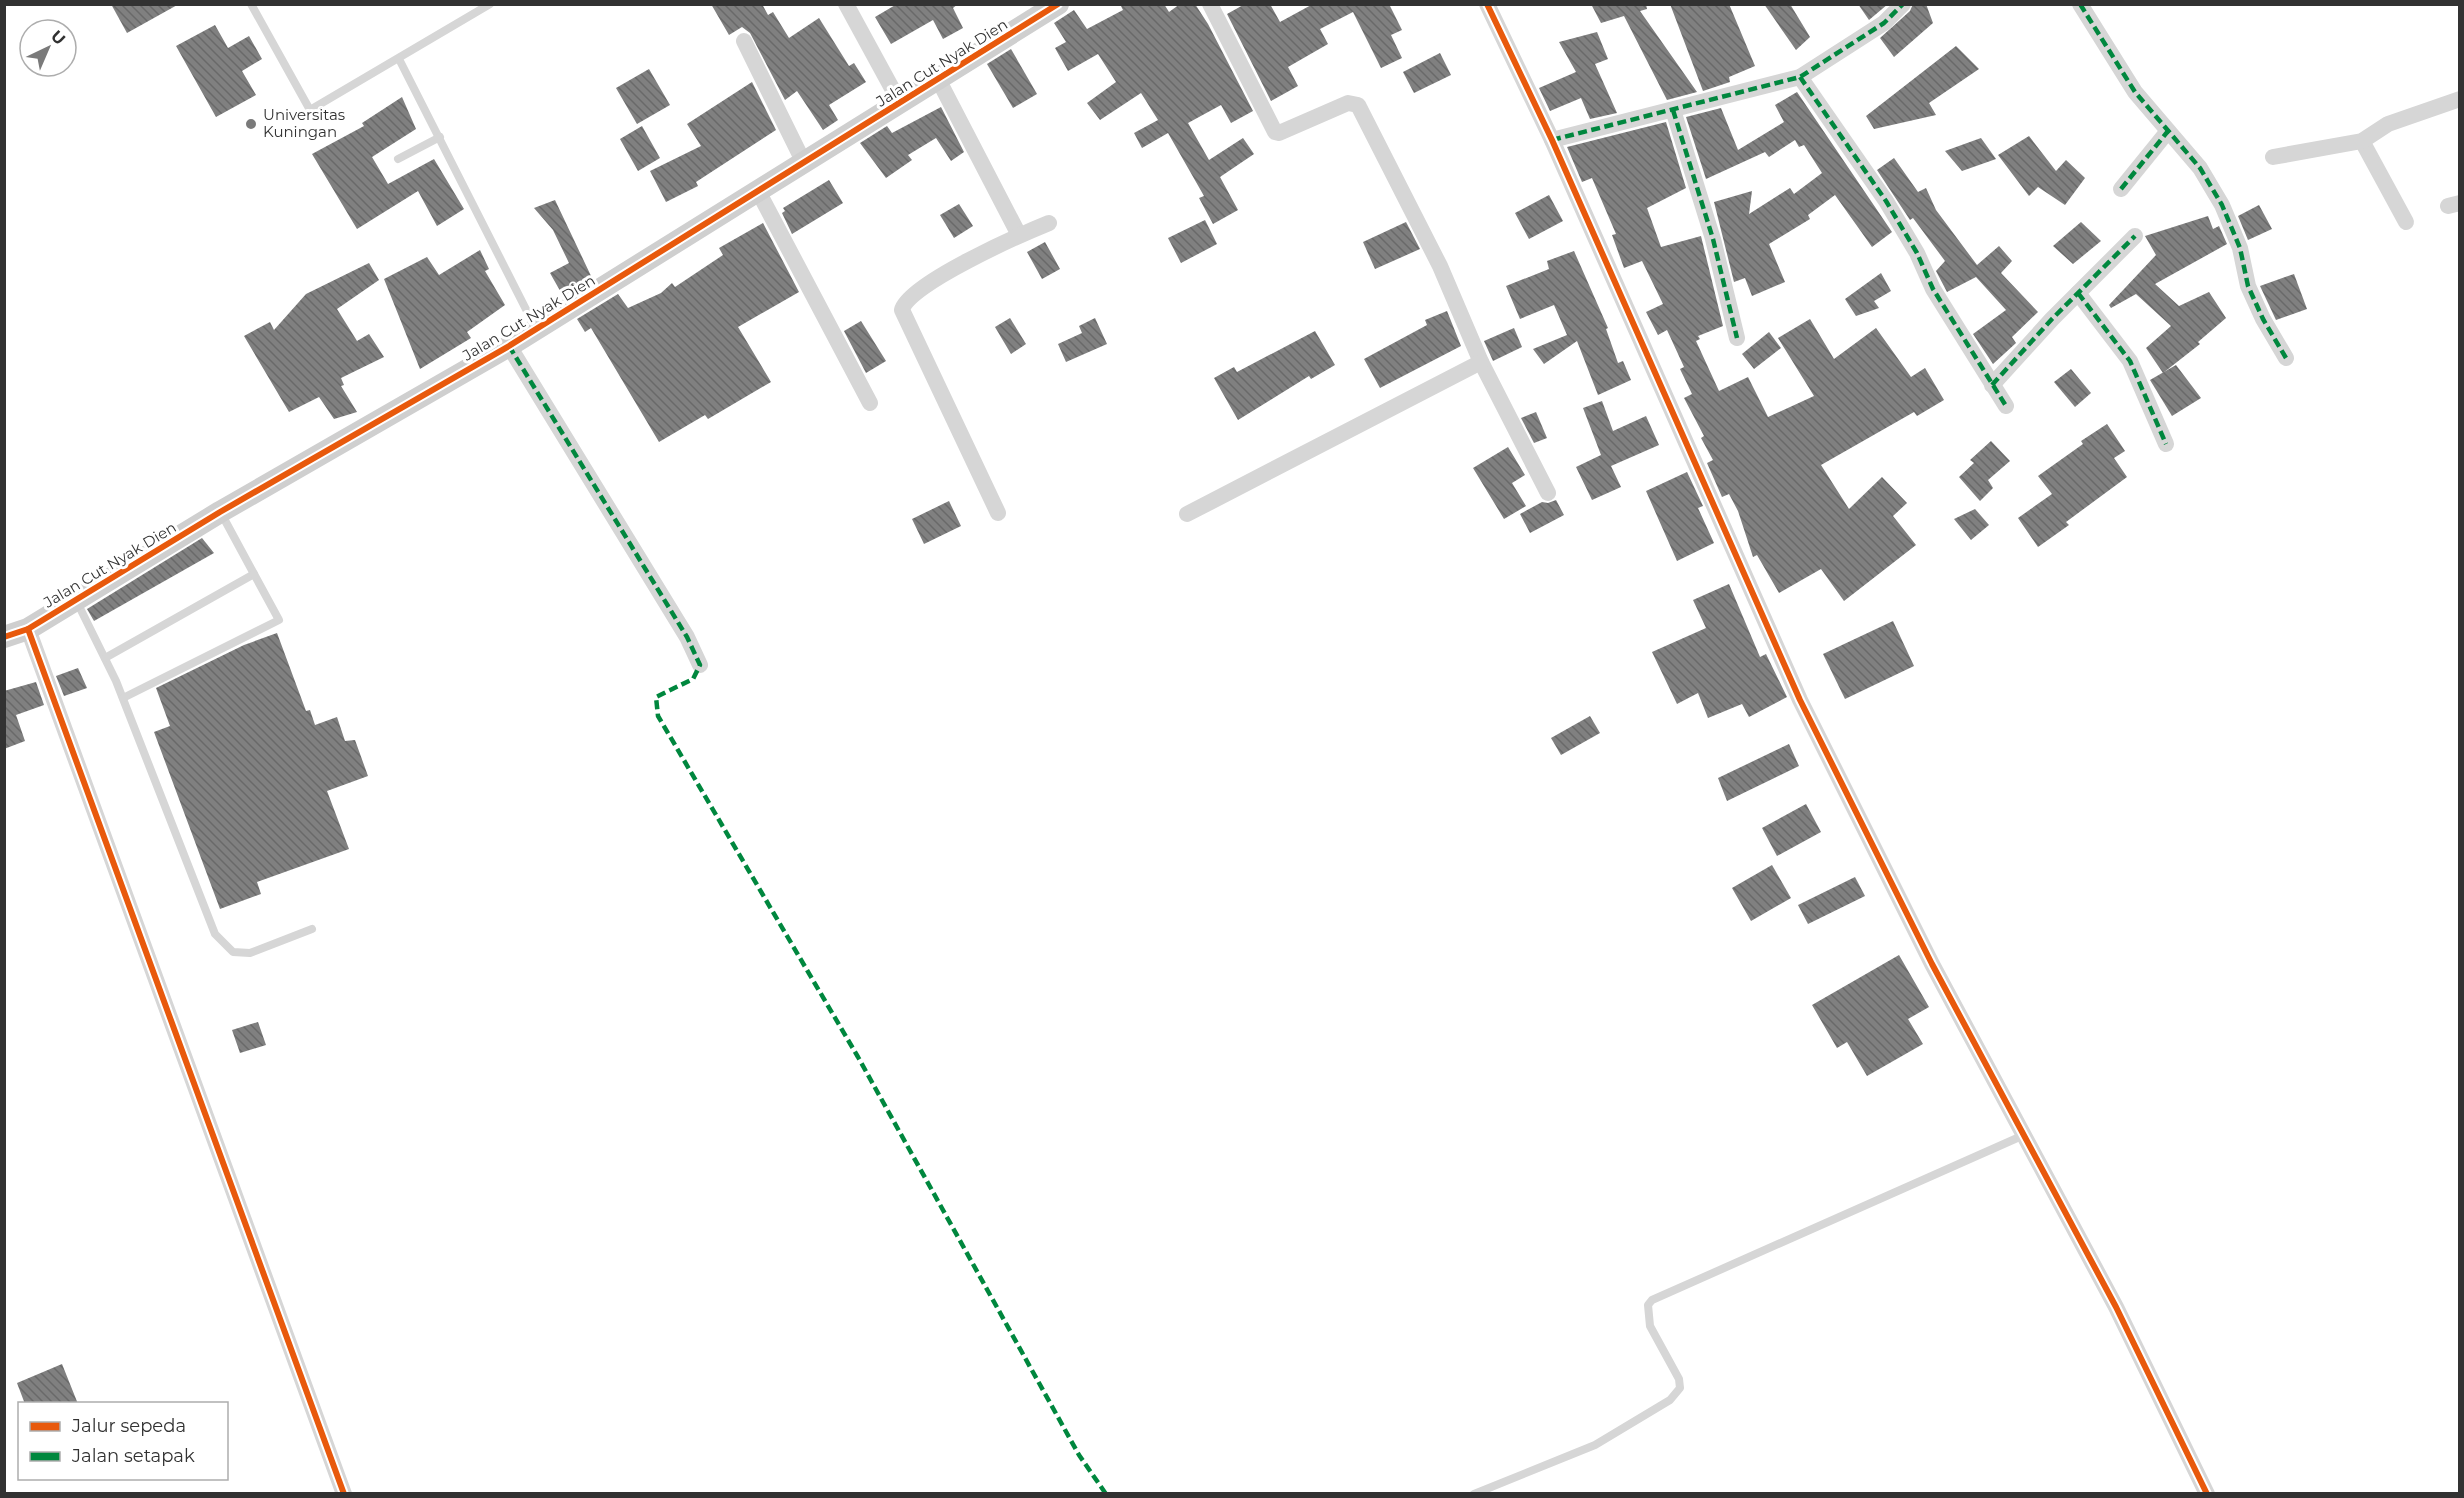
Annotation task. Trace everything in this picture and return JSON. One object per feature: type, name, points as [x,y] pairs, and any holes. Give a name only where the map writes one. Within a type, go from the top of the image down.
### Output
[{"type":"street","points":[[846,4],[900,103]]},
{"type":"street","name":"Jalan Cut Nyak Dien","points":[[4,638],[28,629],[220,512],[509,346],[1058,4]]},
{"type":"street","points":[[1210,4],[1275,132],[1279,133],[1348,103],[1358,105],[1440,266],[1481,362],[1548,493]]},
{"type":"street","points":[[1487,4],[1552,140],[1800,700],[1932,964],[2116,1308],[2207,1494]]},
{"type":"street","points":[[1552,140],[1800,76],[1884,23],[1903,4]]},
{"type":"street","points":[[2080,4],[2135,92],[2200,168],[2222,205],[2240,248],[2248,286],[2263,319],[2286,358]]},
{"type":"street","points":[[744,41],[804,163]]},
{"type":"street","points":[[1800,76],[1886,201],[1917,252],[1933,289],[2006,406]]},
{"type":"street","points":[[938,79],[1019,235]]},
{"type":"street","points":[[2273,157],[2362,141],[2388,124],[2460,99]]},
{"type":"street","points":[[1673,110],[1713,239],[1737,338]]},
{"type":"street","points":[[2121,189],[2169,131]]},
{"type":"street","points":[[2362,141],[2406,222]]},
{"type":"street","points":[[758,191],[870,403]]},
{"type":"street","points":[[998,513],[902,310],[907,300],[939,277],[1019,235],[1049,223]]},
{"type":"street","points":[[1992,385],[2135,236]]},
{"type":"street","points":[[2078,293],[2130,361],[2166,444]]},
{"type":"street","points":[[509,346],[687,637],[700,665]]},
{"type":"street","points":[[1187,513],[1481,362]]},
{"type":"street","points":[[28,629],[344,1494]]},
{"type":"lane","points":[[251,4],[310,110],[490,4]]},
{"type":"lane","points":[[399,59],[536,329]]},
{"type":"lane","points":[[398,159],[440,137]]},
{"type":"lane","points":[[123,698],[279,620],[220,512]]},
{"type":"lane","points":[[105,658],[254,574]]},
{"type":"lane","points":[[76,600],[123,698],[214,934],[226,948],[233,952],[250,953],[312,929]]},
{"type":"lane","points":[[1474,1494],[1595,1445],[1671,1400],[1680,1388],[1679,1379],[1650,1326],[1648,1305],[1652,1300],[2024,1135]]},
{"type":"building","points":[[111,4],[179,4],[127,33]]},
{"type":"building","points":[[711,4],[762,4],[768,15],[773,12],[789,38],[819,18],[849,66],[854,63],[866,82],[829,105],[838,120],[823,130],[797,91],[785,100],[750,33],[742,27],[729,35]]},
{"type":"building","points":[[897,4],[958,4],[953,8],[963,28],[943,39],[933,20],[891,44],[875,17]]},
{"type":"building","points":[[1120,4],[1164,4],[1169,12],[1180,4],[1195,4],[1208,24],[1253,111],[1231,123],[1221,105],[1188,123],[1209,160],[1243,138],[1254,154],[1220,177],[1238,210],[1213,224],[1199,198],[1204,196],[1168,133],[1142,148],[1134,133],[1158,120],[1141,93],[1100,120],[1087,103],[1116,82],[1098,54],[1068,71],[1055,48],[1066,42],[1054,23],[1074,10],[1087,29],[1123,10]]},
{"type":"building","points":[[1245,4],[1270,4],[1280,22],[1313,4],[1389,4],[1402,30],[1391,35],[1402,58],[1381,68],[1353,12],[1320,29],[1328,44],[1288,67],[1298,86],[1271,101],[1227,14]]},
{"type":"building","points":[[1591,4],[1646,4],[1647,9],[1640,11],[1697,92],[1667,100],[1624,16],[1601,23]]},
{"type":"building","points":[[1670,4],[1729,4],[1755,66],[1729,77],[1730,82],[1703,91]]},
{"type":"building","points":[[1764,4],[1790,4],[1810,37],[1796,50]]},
{"type":"building","points":[[1858,4],[1888,4],[1869,20]]},
{"type":"building","points":[[1913,4],[1926,4],[1933,23],[1894,57],[1880,38],[1910,11]]},
{"type":"building","points":[[215,25],[228,48],[249,36],[262,59],[242,71],[256,95],[216,117],[176,46]]},
{"type":"building","points":[[1597,32],[1608,59],[1595,64],[1617,113],[1590,119],[1581,98],[1550,111],[1539,88],[1576,72],[1559,42]]},
{"type":"building","points":[[1956,46],[1979,69],[1929,103],[1936,115],[1874,129],[1866,116]]},
{"type":"building","points":[[1011,49],[1037,94],[1013,108],[987,64]]},
{"type":"building","points":[[1440,53],[1451,75],[1414,93],[1403,72]]},
{"type":"building","points":[[649,69],[670,105],[637,124],[616,88]]},
{"type":"building","points":[[752,82],[776,130],[696,182],[698,186],[666,202],[650,171],[701,146],[687,124]]},
{"type":"building","points":[[1797,92],[1892,232],[1872,247],[1835,195],[1808,215],[1810,219],[1769,244],[1785,282],[1752,296],[1745,278],[1734,282],[1714,202],[1752,191],[1749,214],[1790,188],[1794,194],[1822,173],[1804,145],[1799,147],[1795,140],[1769,157],[1765,152],[1706,179],[1686,117],[1721,108],[1738,150],[1784,122],[1775,105]]},
{"type":"building","points":[[402,97],[416,129],[372,157],[388,184],[434,159],[464,209],[437,226],[418,191],[357,229],[312,154],[364,126],[362,123]]},
{"type":"building","points":[[941,107],[964,152],[951,161],[936,138],[908,155],[912,160],[886,178],[860,143],[887,126],[892,133]]},
{"type":"building","points":[[1666,122],[1686,188],[1647,208],[1661,247],[1701,236],[1723,326],[1698,336],[1700,339],[1696,341],[1719,391],[1748,377],[1768,417],[1814,396],[1778,338],[1810,319],[1834,359],[1876,328],[1911,377],[1925,368],[1944,400],[1917,416],[1914,412],[1821,465],[1849,509],[1882,477],[1907,503],[1893,516],[1916,545],[1844,601],[1821,569],[1779,593],[1757,555],[1753,557],[1738,511],[1729,494],[1722,497],[1707,463],[1713,460],[1701,438],[1704,436],[1684,398],[1692,394],[1680,369],[1684,367],[1667,330],[1658,335],[1646,312],[1663,304],[1642,261],[1624,268],[1612,235],[1616,234],[1592,178],[1582,182],[1567,147]]},
{"type":"building","points":[[642,126],[660,158],[638,171],[620,139]]},
{"type":"building","points":[[2029,136],[2056,171],[2066,160],[2085,178],[2065,205],[2038,187],[2029,196],[1998,155]]},
{"type":"building","points":[[1981,138],[1996,159],[1962,171],[1945,151]]},
{"type":"building","points":[[1894,158],[1918,192],[1926,188],[1936,210],[1977,265],[1999,246],[2012,261],[2001,273],[2038,312],[2012,337],[2016,343],[1993,364],[1973,334],[2006,310],[1976,277],[1947,292],[1936,271],[1945,261],[1913,218],[1910,220],[1877,170]]},
{"type":"building","points":[[829,180],[843,203],[792,234],[782,213],[785,211],[783,208]]},
{"type":"building","points":[[1549,195],[1563,221],[1529,239],[1515,213]]},
{"type":"building","points":[[555,200],[592,278],[563,296],[550,273],[569,263],[553,230],[534,208]]},
{"type":"building","points":[[959,204],[973,226],[954,238],[940,215]]},
{"type":"building","points":[[2259,205],[2272,229],[2248,240],[2238,216]]},
{"type":"building","points":[[2208,216],[2213,229],[2219,226],[2227,244],[2155,284],[2179,306],[2209,292],[2226,318],[2198,342],[2200,344],[2163,373],[2146,348],[2171,326],[2136,294],[2111,308],[2109,305],[2156,255],[2145,236]]},
{"type":"building","points":[[1205,220],[1217,244],[1181,263],[1168,238]]},
{"type":"building","points":[[1406,222],[1420,249],[1375,269],[1363,242]]},
{"type":"building","points":[[2081,222],[2101,241],[2073,264],[2053,246]]},
{"type":"building","points":[[763,223],[799,292],[738,327],[771,382],[708,419],[705,415],[659,442],[591,328],[585,332],[577,319],[618,294],[628,308],[661,293],[672,283],[675,287],[723,255],[719,248]]},
{"type":"building","points":[[1045,242],[1060,269],[1042,279],[1027,252]]},
{"type":"building","points":[[480,250],[489,269],[485,271],[505,305],[467,332],[471,338],[420,369],[384,279],[427,257],[439,275]]},
{"type":"building","points":[[1574,251],[1608,328],[1606,329],[1618,363],[1623,361],[1631,380],[1598,395],[1577,341],[1544,364],[1533,349],[1567,335],[1554,305],[1520,319],[1506,286],[1549,269],[1547,261]]},
{"type":"building","points":[[369,263],[379,280],[337,309],[357,341],[369,334],[384,357],[341,378],[344,385],[341,386],[357,412],[334,419],[319,397],[289,412],[244,336],[270,322],[274,330],[306,294]]},
{"type":"building","points":[[1881,273],[1891,291],[1874,301],[1879,308],[1856,316],[1845,299]]},
{"type":"building","points":[[2294,274],[2307,309],[2276,320],[2260,286]]},
{"type":"building","points":[[1447,311],[1461,346],[1380,388],[1364,359],[1427,325],[1425,320]]},
{"type":"building","points":[[1010,318],[1026,344],[1011,354],[995,327]]},
{"type":"building","points":[[1095,318],[1107,344],[1066,362],[1058,344],[1082,333],[1079,326]]},
{"type":"building","points":[[861,321],[886,361],[866,373],[844,331]]},
{"type":"building","points":[[1514,328],[1522,347],[1493,361],[1484,341]]},
{"type":"building","points":[[1315,331],[1335,365],[1311,379],[1309,376],[1238,420],[1214,378],[1234,367],[1237,372]]},
{"type":"building","points":[[1769,332],[1781,348],[1754,369],[1742,354]]},
{"type":"building","points":[[2176,365],[2201,398],[2172,416],[2150,380]]},
{"type":"building","points":[[2071,369],[2091,393],[2075,407],[2054,382]]},
{"type":"building","points":[[1602,401],[1613,431],[1646,416],[1659,445],[1611,466],[1621,487],[1592,500],[1576,467],[1601,455],[1583,408]]},
{"type":"building","points":[[1536,412],[1547,438],[1534,443],[1521,418]]},
{"type":"building","points":[[2107,424],[2125,451],[2114,458],[2127,477],[2066,522],[2069,525],[2038,547],[2018,518],[2052,494],[2038,476],[2083,444],[2081,441]]},
{"type":"building","points":[[1991,441],[2010,461],[1988,480],[1993,488],[1980,501],[1959,477],[1974,463],[1970,460]]},
{"type":"building","points":[[1508,447],[1525,475],[1512,483],[1526,506],[1504,519],[1473,468]]},
{"type":"building","points":[[1687,472],[1703,506],[1698,508],[1714,543],[1677,561],[1646,491]]},
{"type":"building","points":[[1556,500],[1564,515],[1530,533],[1520,514],[1542,502],[1548,503]]},
{"type":"building","points":[[949,501],[961,526],[924,544],[912,519]]},
{"type":"building","points":[[1975,509],[1989,525],[1971,540],[1954,519]]},
{"type":"building","points":[[202,538],[214,553],[94,621],[87,609]]},
{"type":"building","points":[[1729,584],[1760,657],[1766,654],[1787,697],[1749,717],[1742,704],[1708,718],[1698,693],[1677,704],[1652,652],[1706,628],[1693,600]]},
{"type":"building","points":[[1893,621],[1914,666],[1845,699],[1823,654]]},
{"type":"building","points":[[277,633],[306,711],[310,710],[315,725],[337,717],[345,741],[355,740],[368,776],[327,791],[349,849],[257,882],[261,894],[220,909],[154,732],[170,726],[156,688],[244,645]]},
{"type":"building","points":[[78,668],[87,688],[64,696],[56,676]]},
{"type":"building","points":[[36,682],[44,705],[16,715],[25,741],[4,749],[4,691]]},
{"type":"building","points":[[1590,716],[1600,733],[1561,755],[1551,738]]},
{"type":"building","points":[[1789,744],[1799,766],[1727,801],[1718,778]]},
{"type":"building","points":[[1806,804],[1821,832],[1777,856],[1762,828]]},
{"type":"building","points":[[1772,865],[1791,898],[1751,921],[1732,888]]},
{"type":"building","points":[[1855,877],[1865,896],[1808,924],[1798,905]]},
{"type":"building","points":[[1899,955],[1929,1007],[1908,1019],[1923,1044],[1867,1076],[1847,1042],[1837,1048],[1812,1005]]},
{"type":"building","points":[[258,1022],[266,1045],[240,1053],[232,1030]]},
{"type":"building","points":[[62,1364],[77,1402],[24,1402],[17,1383]]},
{"type":"marked path","points":[[1552,140],[1800,77],[1884,23],[1903,4]]},
{"type":"marked path","points":[[2080,4],[2135,92],[2200,168],[2222,205],[2240,248],[2248,286],[2263,319],[2286,358]]},
{"type":"marked path","points":[[1800,77],[1886,201],[1917,253],[1933,289],[2006,406]]},
{"type":"marked path","points":[[1673,110],[1713,239],[1737,338]]},
{"type":"marked path","points":[[2121,189],[2168,131]]},
{"type":"marked path","points":[[1992,385],[2052,319],[2135,236]]},
{"type":"marked path","points":[[2078,293],[2130,361],[2166,444]]},
{"type":"marked path","points":[[509,346],[687,637],[700,665],[693,679],[656,697],[658,716],[858,1057],[1079,1455],[1106,1494]]},
{"type":"cycle path","points":[[4,637],[28,629],[220,512],[509,346],[1058,4]]},
{"type":"cycle path","points":[[1487,4],[1552,140],[1800,700],[1932,964],[2116,1307],[2207,1494]]},
{"type":"cycle path","points":[[28,629],[344,1494]]},
{"type":"place","name":"Universitas Kuningan","points":[[251,124]]}]
